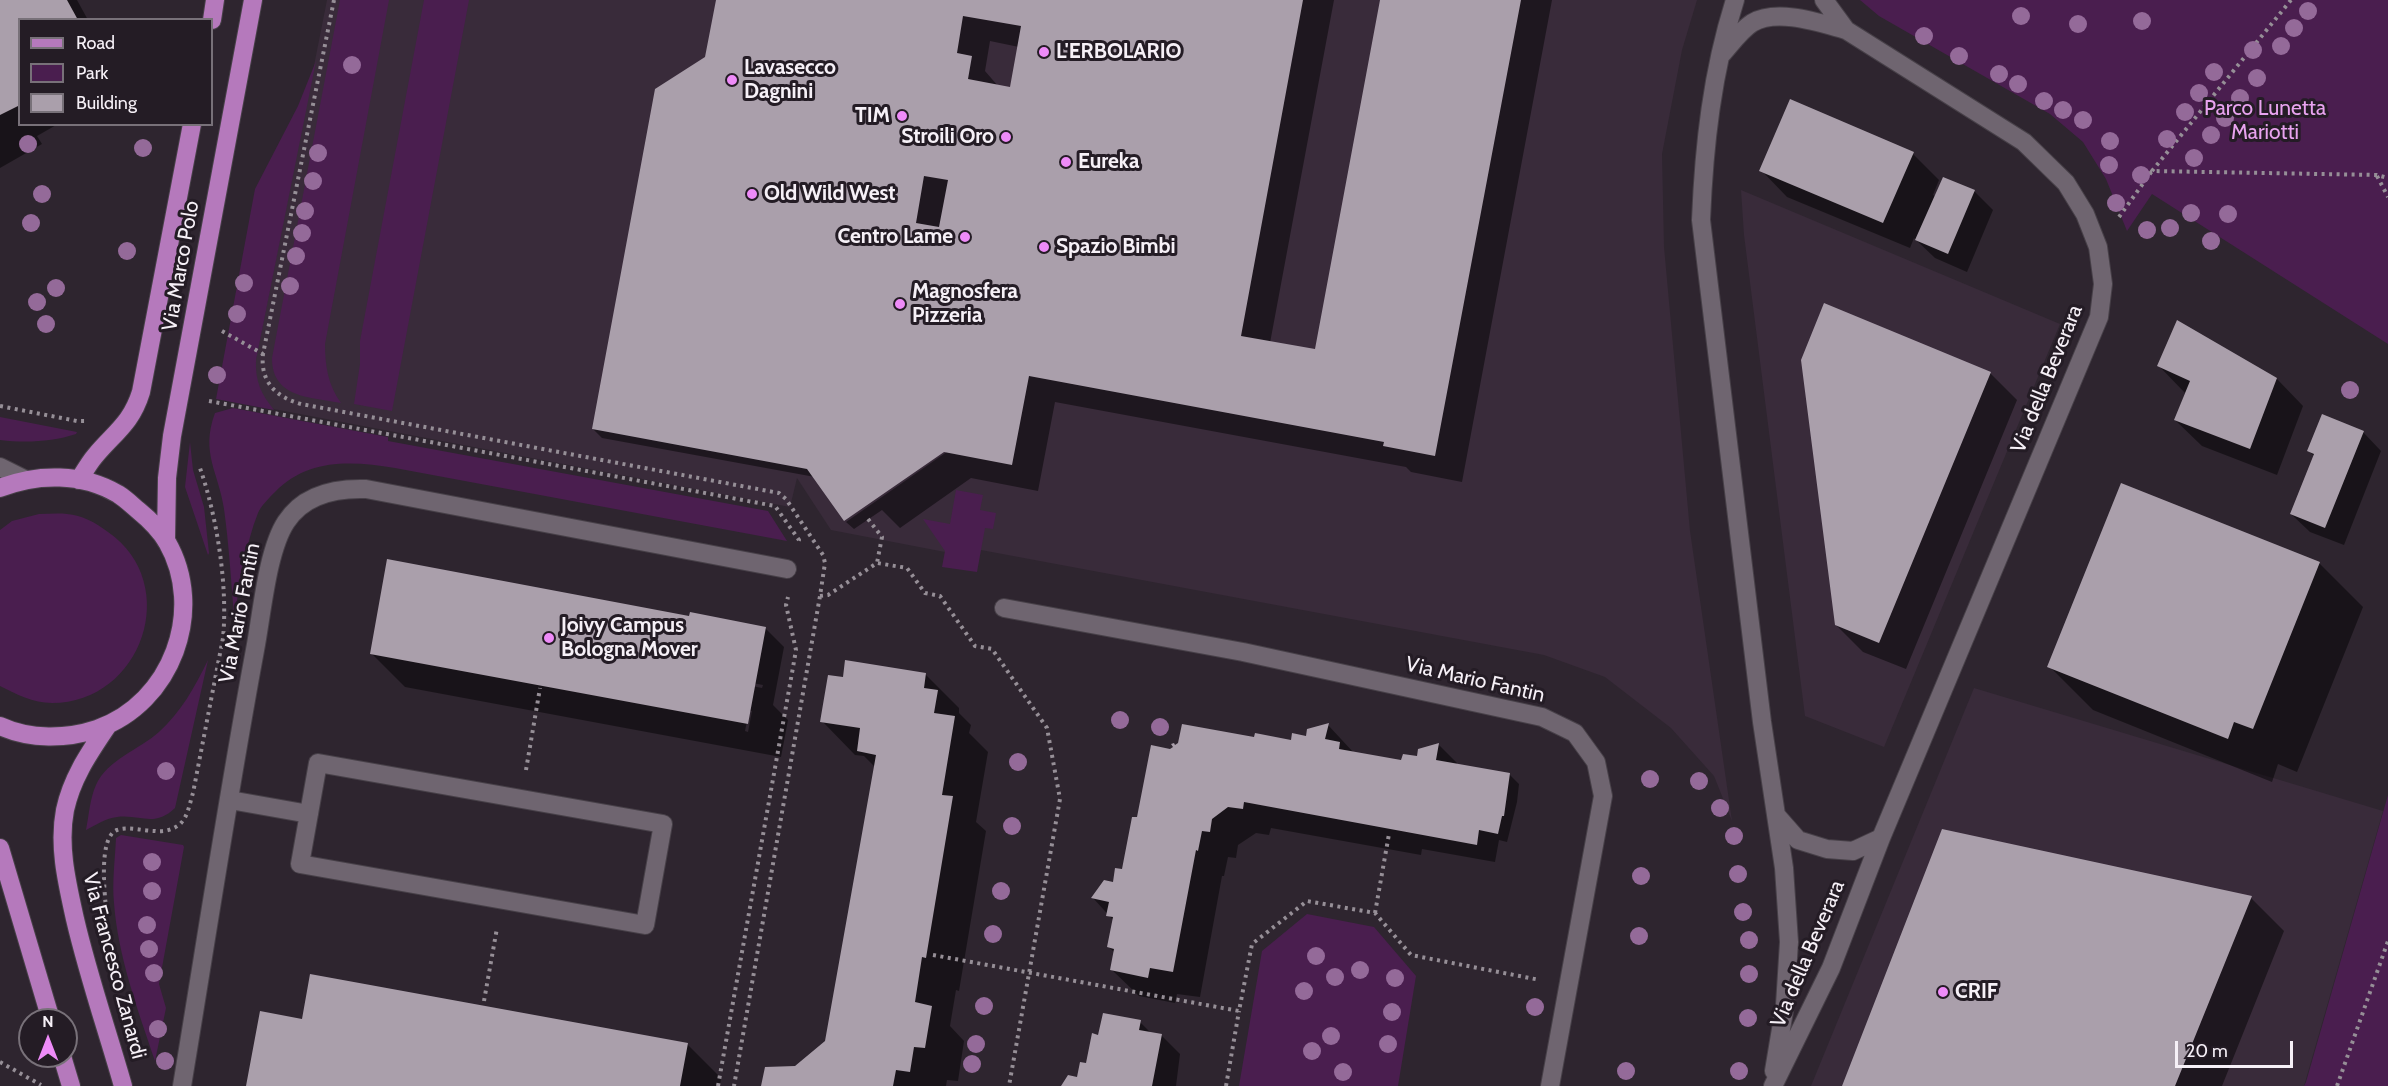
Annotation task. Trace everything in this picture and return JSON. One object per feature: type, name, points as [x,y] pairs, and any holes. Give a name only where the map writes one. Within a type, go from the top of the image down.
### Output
[{"type":"main road","points":[[212,18],[215,0]]},
{"type":"main road","name":"Via Marco Polo","points":[[166,541],[167,478],[174,426],[195,323],[253,0]]},
{"type":"main road","name":"Via Marco Polo","points":[[79,480],[94,457],[125,426],[141,392],[192,126]]},
{"type":"main road","points":[[0,488],[46,477],[79,480],[120,495],[153,523],[166,541],[180,577],[184,616],[176,652],[158,686],[143,701],[108,725],[82,734],[63,737],[42,737],[0,726]]},
{"type":"main road","name":"Via Francesco Zanardi","points":[[108,725],[75,777],[65,810],[62,838],[68,890],[84,957],[123,1086]]},
{"type":"main road","points":[[0,848],[47,1008]]},
{"type":"main road","points":[[66,1068],[71,1086]]},
{"type":"street","name":"Via della Beverara","points":[[1735,0],[1709,110],[1703,158],[1701,220],[1762,722],[1784,868],[1789,942],[1785,1005],[1773,1086]]},
{"type":"street","name":"Via della Beverara","points":[[1824,0],[1846,30]]},
{"type":"street","name":"Via della Beverara","points":[[1720,56],[1751,24],[1762,19],[1801,18],[1846,30],[2024,142],[2066,183],[2085,214],[2098,247],[2103,285],[2099,317],[1881,838],[1831,968],[1773,1086]]},
{"type":"street","points":[[0,467],[26,480]]},
{"type":"street","name":"Via Mario Fantin","points":[[182,1086],[244,704],[276,542],[295,510],[317,496],[339,489],[382,491],[787,568]]},
{"type":"street","name":"Via Mario Fantin","points":[[1004,608],[1244,652],[1542,717],[1575,734],[1596,762],[1603,796],[1550,1086]]},
{"type":"street","points":[[318,763],[521,799],[663,824],[645,925],[300,864],[318,763]]},
{"type":"street","points":[[230,800],[309,814]]},
{"type":"street","name":"Via della Beverara","points":[[1776,815],[1798,840],[1827,849],[1853,851],[1881,838]]},
{"type":"path","points":[[334,0],[263,354],[263,372],[269,386],[281,396],[301,404],[779,493],[786,498],[823,555],[825,563],[820,596],[734,1086]]},
{"type":"path","points":[[2098,247],[2152,171],[2291,0]]},
{"type":"path","points":[[2152,171],[2377,175],[2388,178]]},
{"type":"path","points":[[2377,175],[2388,197]]},
{"type":"path","points":[[215,327],[263,354]]},
{"type":"path","points":[[204,409],[206,400],[775,506],[799,540],[796,550]]},
{"type":"path","points":[[0,406],[77,421],[93,417]]},
{"type":"path","points":[[106,911],[103,867],[107,844],[112,833],[116,830],[128,829],[162,832],[175,828],[185,818],[193,793],[223,638],[224,616],[212,508],[199,465]]},
{"type":"path","points":[[868,519],[882,537],[877,563]]},
{"type":"path","points":[[820,596],[828,595],[877,563],[907,568],[925,593],[940,596],[975,646],[992,649],[1047,728],[1060,799],[1009,1086]]},
{"type":"path","points":[[718,1086],[796,650],[786,604],[788,594]]},
{"type":"path","points":[[521,799],[540,688]]},
{"type":"path","points":[[1375,913],[1389,834]]},
{"type":"path","points":[[484,1001],[502,900]]},
{"type":"path","points":[[1226,1086],[1252,944],[1307,901],[1375,913],[1411,955],[1568,986]]},
{"type":"path","points":[[2337,1086],[2388,941]]},
{"type":"path","points":[[933,955],[1239,1011]]},
{"type":"path","points":[[0,1062],[42,1086]]},
{"type":"shaded area","points":[[327,0],[1697,0],[1682,50],[1662,154],[1664,247],[1690,531],[1732,821],[1714,776],[1671,728],[1605,677],[1544,655],[981,550],[945,552],[831,530],[797,478],[790,507],[247,404]]},
{"type":"shaded area","points":[[1741,190],[2060,324],[1884,747],[1805,716],[1744,235]]},
{"type":"shaded area","points":[[1974,688],[2383,811],[2304,1086],[1811,1086]]},
{"type":"green space","points":[[340,0],[389,0],[325,344],[328,375],[341,403],[306,397],[286,388],[278,381],[272,358]]},
{"type":"green space","points":[[424,0],[469,0],[392,411],[354,404],[360,364],[360,341]]},
{"type":"green space","name":"Parco Lunetta Mariotti","points":[[1860,0],[2388,0],[2388,344],[2152,194],[2127,231],[2106,179],[2083,142],[2050,114],[1879,16]]},
{"type":"green space","points":[[316,61],[256,360],[260,387],[274,410],[216,399],[255,189],[298,106]]},
{"type":"green space","points":[[233,408],[388,437],[388,441],[768,511],[787,541],[395,468],[363,464],[331,465],[302,473],[288,481],[261,508],[250,538],[234,616],[224,509],[209,440],[215,413]]},
{"type":"green space","points":[[0,417],[77,432],[67,437],[29,442],[0,440]]},
{"type":"green space","points":[[190,442],[193,470],[204,507],[208,555],[185,487]]},
{"type":"green space","points":[[956,490],[983,495],[980,510],[996,513],[993,529],[985,528],[977,572],[942,567],[945,551],[923,519],[950,524]]},
{"type":"green space","points":[[39,514],[78,516],[108,532],[131,554],[144,581],[147,609],[142,637],[129,663],[109,684],[83,698],[52,703],[31,700],[0,686],[0,530],[12,521]]},
{"type":"green space","points":[[208,660],[175,808],[154,819],[113,818],[86,830],[92,795],[101,776],[167,724],[187,699]]},
{"type":"green space","points":[[2388,795],[2388,1086],[2304,1086],[2306,1082]]},
{"type":"green space","points":[[121,835],[184,847],[159,984],[166,1008],[155,1061],[130,983],[116,923],[113,895],[114,871],[116,838]]},
{"type":"green space","points":[[1307,914],[1374,927],[1416,976],[1398,1086],[1239,1086],[1262,951]]},
{"type":"building","points":[[0,0],[67,0],[77,18],[18,18],[18,106],[0,115]]},
{"type":"building","name":"Centro Lame","points":[[716,0],[1303,0],[1241,336],[1315,349],[1380,0],[1521,0],[1435,456],[1383,446],[1384,442],[1029,376],[1012,465],[944,452],[844,521],[807,469],[592,429],[655,89],[705,57]],"holes":[[[963,16],[1021,26],[1010,87],[968,79],[972,56],[957,53]],[[924,176],[948,180],[939,227],[916,223]]]},
{"type":"building","points":[[1790,99],[1914,152],[1883,223],[1759,171]]},
{"type":"building","points":[[1943,177],[1975,190],[1948,254],[1915,240]]},
{"type":"building","points":[[1824,303],[1991,372],[1879,643],[1835,625],[1801,360]]},
{"type":"building","points":[[2177,320],[2277,378],[2250,449],[2174,420],[2190,381],[2157,366]]},
{"type":"building","points":[[2322,414],[2364,431],[2325,528],[2290,514],[2314,454],[2307,451]]},
{"type":"building","points":[[2121,483],[2320,562],[2253,729],[2234,722],[2228,739],[2047,667]]},
{"type":"building","points":[[387,559],[689,616],[690,612],[766,627],[748,724],[370,654]]},
{"type":"building","points":[[845,660],[926,673],[924,688],[938,690],[934,713],[955,716],[942,795],[953,796],[926,958],[922,957],[915,1002],[932,1006],[925,1048],[914,1047],[910,1072],[896,1070],[893,1086],[761,1086],[765,1067],[795,1066],[825,1041],[876,755],[857,751],[860,728],[820,722],[828,675],[843,677]]},
{"type":"building","points":[[1329,723],[1325,739],[1340,742],[1339,749],[1401,760],[1403,754],[1417,756],[1418,749],[1439,743],[1436,760],[1510,773],[1504,816],[1502,816],[1498,834],[1479,830],[1477,845],[1244,802],[1243,809],[1228,807],[1212,819],[1210,832],[1202,831],[1198,851],[1196,850],[1173,972],[1150,968],[1148,978],[1110,970],[1114,949],[1107,947],[1113,917],[1106,916],[1109,902],[1091,898],[1104,880],[1113,882],[1115,868],[1122,869],[1132,817],[1137,817],[1151,745],[1170,749],[1173,747],[1171,744],[1178,743],[1182,724],[1254,737],[1255,733],[1291,740],[1292,733],[1306,736],[1307,729]]},
{"type":"building","points":[[1942,829],[2252,896],[2175,1086],[1842,1086]]},
{"type":"building","points":[[310,974],[688,1043],[680,1086],[246,1086],[260,1011],[302,1019]]},
{"type":"building","points":[[1103,1013],[1141,1020],[1139,1030],[1162,1034],[1152,1086],[1061,1086],[1068,1075],[1077,1077],[1080,1062],[1086,1063],[1092,1033],[1098,1035]]},
{"type":"place","name":"L'ERBOLARIO","points":[[1044,52]]},
{"type":"place","name":"Lavasecco Dagnini","points":[[732,80]]},
{"type":"place","name":"TIM","points":[[902,116]]},
{"type":"place","name":"Stroili Oro","points":[[1006,137]]},
{"type":"place","name":"Eureka","points":[[1066,162]]},
{"type":"place","name":"Old Wild West","points":[[752,194]]},
{"type":"place","name":"Centro Lame","points":[[965,237]]},
{"type":"place","name":"Spazio Bimbi","points":[[1044,247]]},
{"type":"place","name":"Magnosfera Pizzeria","points":[[900,304]]},
{"type":"place","name":"Joivy Campus Bologna Mover","points":[[549,638]]},
{"type":"place","name":"CRIF","points":[[1943,992]]}]
